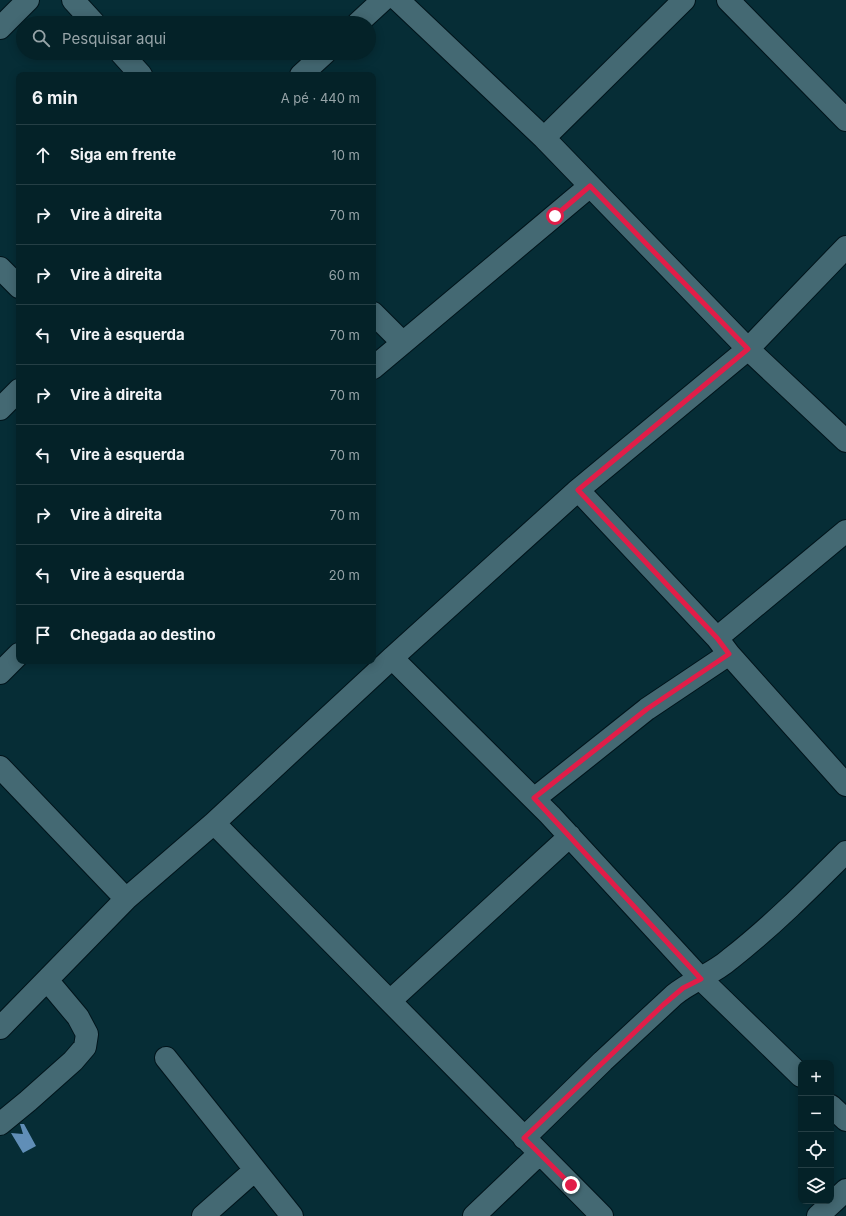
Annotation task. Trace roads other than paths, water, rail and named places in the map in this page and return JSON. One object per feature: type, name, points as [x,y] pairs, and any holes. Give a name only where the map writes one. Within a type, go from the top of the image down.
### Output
[{"type":"street","points":[[73,0],[88,16]]},
{"type":"street","points":[[365,16],[382,0]]},
{"type":"street","points":[[544,138],[684,0]]},
{"type":"street","points":[[728,0],[846,120]]},
{"type":"street","points":[[405,2],[544,138],[748,349],[846,440]]},
{"type":"street","points":[[0,28],[15,4]]},
{"type":"street","points":[[127,60],[138,72]]},
{"type":"street","points":[[304,72],[317,60]]},
{"type":"street","points":[[376,366],[590,186]]},
{"type":"street","points":[[0,1028],[126,900],[214,823],[383,661],[578,490],[748,349],[846,247]]},
{"type":"street","points":[[0,268],[16,284]]},
{"type":"street","points":[[376,316],[403,343]]},
{"type":"street","points":[[0,409],[16,393]]},
{"type":"street","points":[[578,490],[723,646],[846,785]]},
{"type":"street","points":[[534,798],[647,709],[723,646],[846,531]]},
{"type":"street","points":[[0,673],[16,657]]},
{"type":"street","points":[[383,661],[534,798],[701,979],[798,1073]]},
{"type":"street","points":[[0,767],[126,900]]},
{"type":"street","points":[[214,823],[539,1154],[602,1216]]},
{"type":"street","points":[[390,1001],[570,836]]},
{"type":"street","points":[[524,1138],[663,1005],[683,988],[701,979],[730,960],[799,899],[846,852]]},
{"type":"street","points":[[0,1124],[73,1061],[85,1046],[87,1034],[78,1017],[47,980]]},
{"type":"street","points":[[166,1058],[292,1216]]},
{"type":"street","points":[[834,1109],[846,1120]]},
{"type":"street","points":[[474,1216],[539,1154]]},
{"type":"street","points":[[203,1216],[255,1170]]},
{"type":"street","points":[[818,1216],[846,1190]]}]
